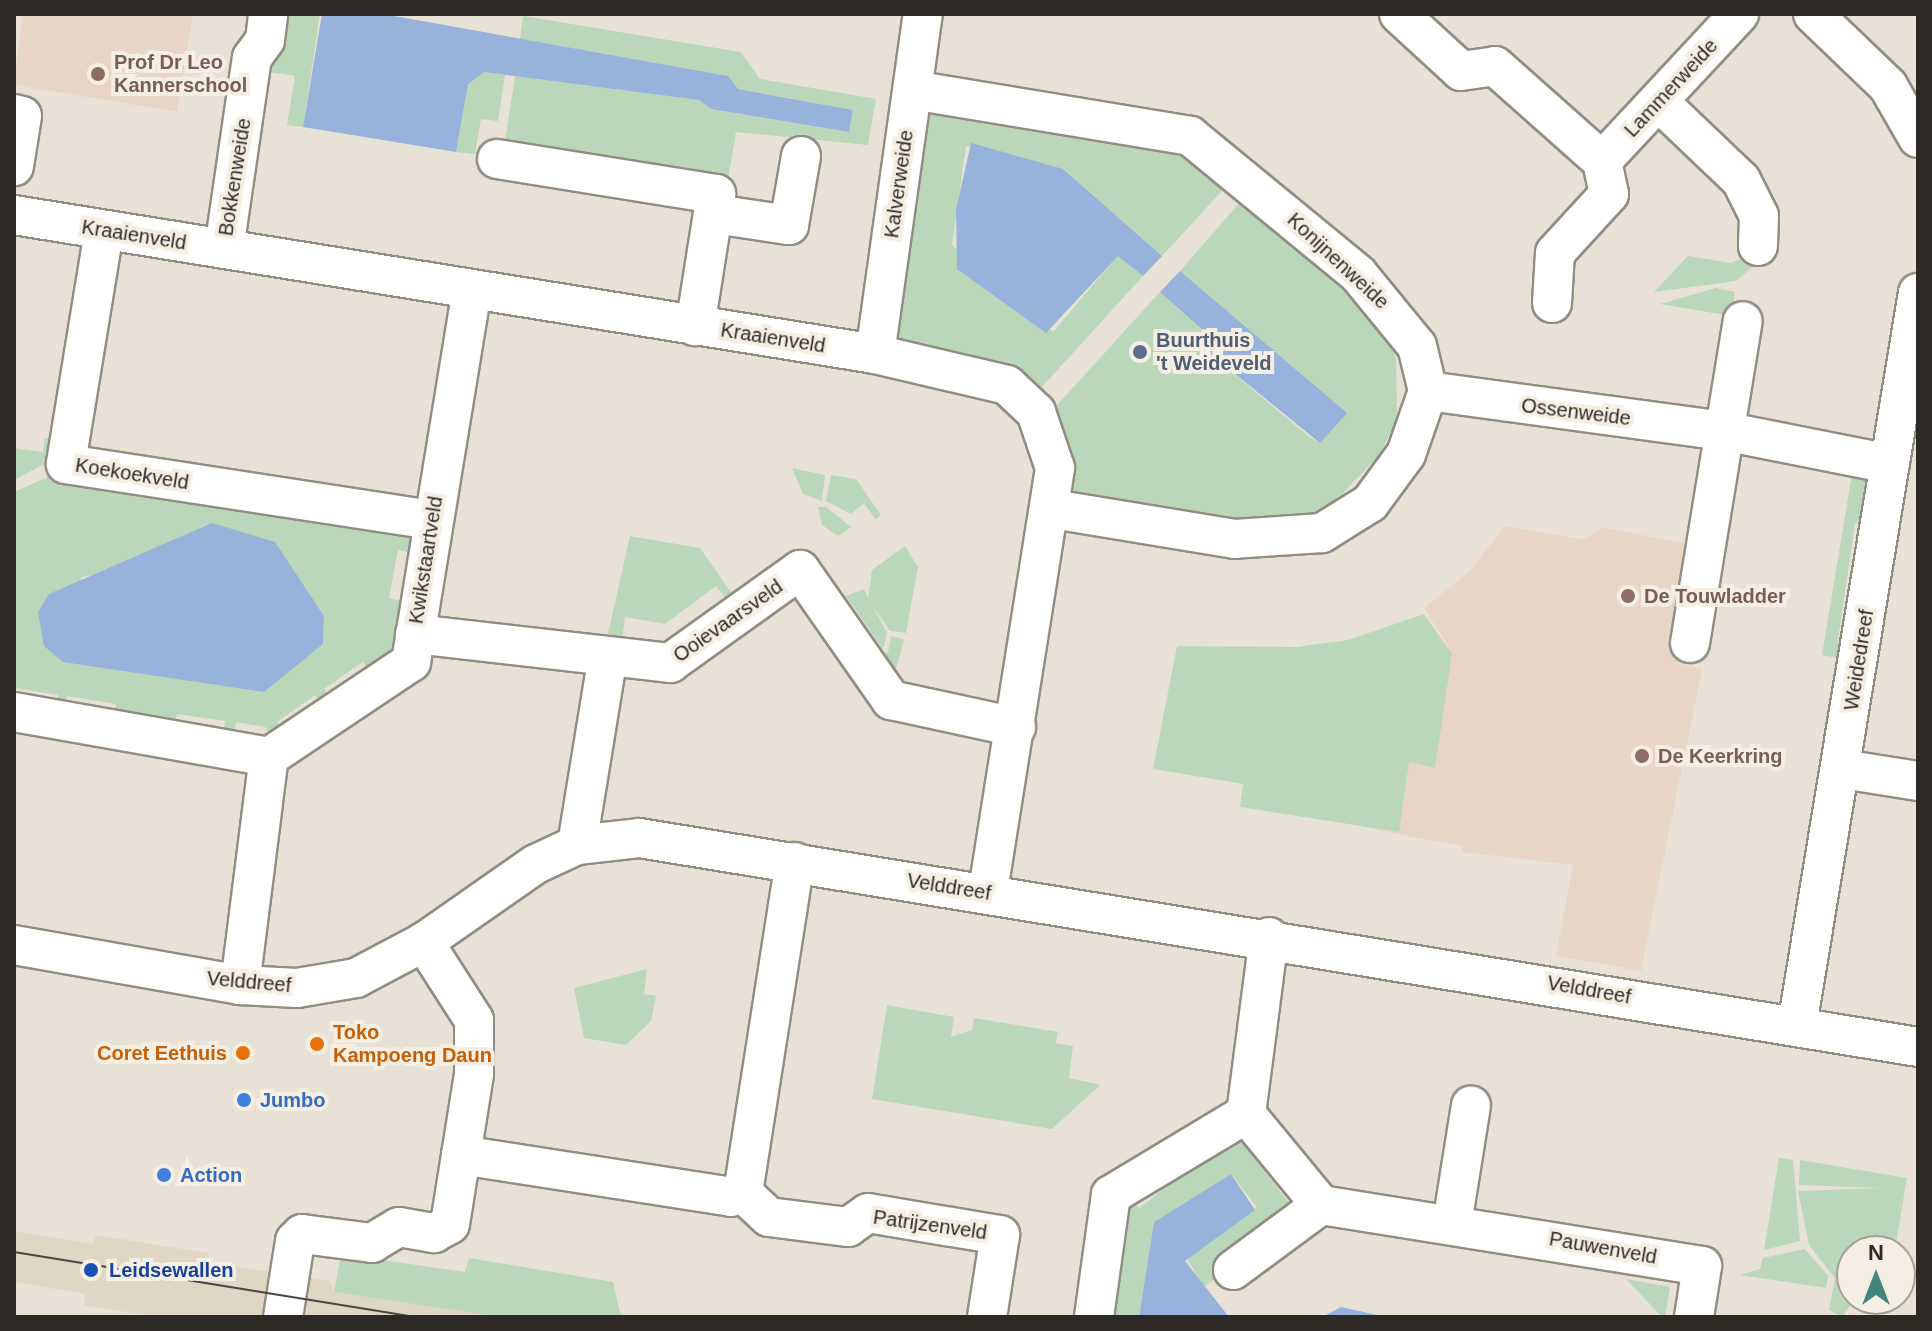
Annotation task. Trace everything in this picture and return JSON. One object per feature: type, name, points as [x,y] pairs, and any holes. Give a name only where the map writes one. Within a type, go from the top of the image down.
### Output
[{"type":"street","name":"Bokkenweide","points":[[224,249],[252,58],[265,40],[268,14]]},
{"type":"street","name":"Kalverweide","points":[[875,354],[923,14]]},
{"type":"street","points":[[1399,14],[1461,71],[1495,66],[1602,161],[1609,194],[1555,253],[1552,303]]},
{"type":"street","name":"Lammerweide","points":[[1602,161],[1739,14]]},
{"type":"street","points":[[1813,14],[1888,86],[1918,138]]},
{"type":"street","name":"Konijnenweide","points":[[913,90],[1190,136],[1390,307],[1417,346],[1428,391]]},
{"type":"street","points":[[1659,102],[1741,180],[1759,216],[1758,246]]},
{"type":"street","points":[[14,114],[22,116],[14,166]]},
{"type":"street","points":[[715,214],[789,225],[801,156]]},
{"type":"street","points":[[497,159],[716,194],[695,326]]},
{"type":"street","name":"Kraaienveld","points":[[14,215],[875,354],[1007,385],[1036,412],[1050,440],[1052,509],[988,893]]},
{"type":"street","name":"Koekoekveld","points":[[104,231],[66,464],[431,520]]},
{"type":"street","name":"Kwikstaartveld","points":[[269,757],[411,662],[431,520],[472,291]]},
{"type":"street","name":"Weidedreef","points":[[1797,1026],[1842,769],[1918,293]]},
{"type":"street","points":[[1690,643],[1743,321]]},
{"type":"street","points":[[1052,509],[1235,539],[1322,533],[1379,491],[1406,454],[1428,391]]},
{"type":"street","name":"Ossenweide","points":[[1428,391],[1724,431],[1890,464]]},
{"type":"street","name":"Ooievaarsveld","points":[[415,634],[607,662],[670,663],[800,570],[891,700],[1016,727]]},
{"type":"street","points":[[577,845],[607,662]]},
{"type":"street","points":[[14,712],[269,757],[240,985]]},
{"type":"street","points":[[1842,769],[1918,781]]},
{"type":"street","name":"Velddreef","points":[[14,945],[240,985],[297,988],[356,978],[424,942],[536,864],[577,845],[639,838],[1269,937],[1918,1047]]},
{"type":"street","points":[[461,1155],[731,1197],[743,1193],[795,862]]},
{"type":"street","points":[[1233,1270],[1321,1205],[1246,1114],[1269,937]]},
{"type":"street","points":[[283,1317],[295,1241],[302,1234],[372,1243],[399,1227],[434,1233],[450,1224],[474,1074],[474,1020],[424,942]]},
{"type":"street","points":[[1452,1224],[1471,1106]]},
{"type":"street","points":[[1094,1317],[1111,1195],[1246,1114]]},
{"type":"street","name":"Patrijzenveld","points":[[743,1193],[769,1217],[848,1227],[868,1213],[1000,1235],[987,1317]]},
{"type":"street","name":"Pauwenveld","points":[[1321,1205],[1702,1266],[1694,1317]]},
{"type":"shaded area","name":"Prof Dr Leo Kannerschool","points":[[15,14],[193,14],[177,112],[14,85],[22,16]]},
{"type":"shaded area","points":[[1505,526],[1584,540],[1602,527],[1697,546],[1676,663],[1702,669],[1641,971],[1556,956],[1573,865],[1462,852],[1462,846],[1375,830],[1383,778],[1397,752],[1429,756],[1449,647],[1424,608],[1469,572]]},
{"type":"shaded area","points":[[14,1231],[93,1244],[96,1235],[208,1253],[207,1262],[330,1281],[334,1292],[500,1317],[157,1317],[84,1305],[85,1294],[14,1282]]},
{"type":"green space","points":[[278,14],[320,14],[303,127],[287,125],[295,76],[261,71]]},
{"type":"green space","points":[[523,16],[741,52],[760,79],[876,99],[868,145],[736,132],[727,186],[504,148],[515,76],[699,100],[711,109],[849,132],[853,110],[737,89],[728,76],[520,39]]},
{"type":"green space","points":[[483,72],[505,75],[498,121],[481,119],[475,154],[456,152],[468,83]]},
{"type":"green space","points":[[926,111],[1177,146],[1233,179],[1162,256],[1063,169],[966,146],[952,245],[1053,332],[1118,255],[1143,276],[1032,398],[895,336]]},
{"type":"green space","points":[[1249,192],[1385,322],[1396,359],[1397,419],[1380,454],[1328,509],[1250,528],[1069,503],[1049,414],[1160,292],[1208,336],[1202,347],[1308,436],[1320,443],[1346,413],[1180,271]]},
{"type":"green space","points":[[1752,254],[1761,259],[1736,281],[1654,292],[1688,256],[1731,263]]},
{"type":"green space","points":[[1716,288],[1735,292],[1731,316],[1660,304]]},
{"type":"green space","points":[[45,438],[57,440],[54,459],[14,480],[14,448],[43,452]]},
{"type":"green space","points":[[792,468],[825,475],[822,501],[803,494]]},
{"type":"green space","points":[[63,470],[412,528],[415,553],[398,550],[389,598],[407,602],[398,648],[372,674],[363,662],[324,689],[332,702],[325,708],[315,695],[277,722],[286,735],[276,742],[265,727],[236,722],[233,739],[223,738],[225,721],[177,714],[174,731],[113,721],[116,704],[67,696],[64,713],[55,712],[58,695],[14,688],[14,492]],"holes":[[[275,543],[324,616],[323,644],[304,658],[63,662],[55,654],[82,577]]]},
{"type":"green space","points":[[1852,474],[1869,483],[1864,516],[1855,524],[1838,640],[1843,659],[1822,655]]},
{"type":"green space","points":[[831,475],[856,479],[881,515],[875,519],[864,503],[851,514],[826,501]]},
{"type":"green space","points":[[818,507],[826,507],[851,527],[838,536],[822,525]]},
{"type":"green space","points":[[630,536],[700,548],[737,601],[731,605],[716,586],[665,624],[625,617],[622,641],[607,638]]},
{"type":"green space","points":[[905,546],[918,567],[906,633],[890,631],[868,599],[872,570]]},
{"type":"green space","points":[[864,589],[887,633],[883,649],[846,596]]},
{"type":"green space","points":[[1424,614],[1452,654],[1435,768],[1409,762],[1399,832],[1240,807],[1243,784],[1153,769],[1177,646],[1297,647],[1348,640]]},
{"type":"green space","points":[[891,636],[904,639],[890,692],[873,664],[888,652]]},
{"type":"green space","points":[[647,969],[644,994],[656,996],[651,1021],[626,1045],[584,1038],[574,988]]},
{"type":"green space","points":[[887,1005],[954,1017],[951,1037],[972,1030],[974,1018],[1058,1032],[1056,1043],[1073,1046],[1069,1078],[1100,1085],[1052,1129],[872,1099]]},
{"type":"green space","points":[[1227,1140],[1240,1140],[1298,1214],[1204,1287],[1186,1257],[1257,1207],[1231,1174],[1154,1222],[1139,1317],[1108,1317],[1126,1196],[1139,1208]]},
{"type":"green space","points":[[1779,1158],[1793,1160],[1800,1241],[1764,1250]]},
{"type":"green space","points":[[1800,1160],[1907,1178],[1897,1235],[1836,1235],[1836,1314],[1829,1310],[1835,1278],[1809,1245],[1798,1191],[1881,1188],[1799,1185]]},
{"type":"green space","points":[[1805,1249],[1828,1276],[1826,1288],[1740,1275],[1760,1269],[1763,1258]]},
{"type":"green space","points":[[341,1254],[465,1272],[469,1258],[613,1282],[620,1313],[629,1317],[500,1317],[334,1292]]},
{"type":"green space","points":[[1626,1279],[1670,1287],[1665,1317],[1662,1317]]},
{"type":"water","points":[[322,14],[383,14],[728,76],[738,89],[853,110],[849,132],[711,109],[699,100],[484,72],[468,84],[456,152],[303,127]]},
{"type":"water","points":[[971,143],[1063,169],[1162,256],[1143,276],[1118,256],[1046,333],[957,269],[956,210]]},
{"type":"water","points":[[1180,271],[1347,413],[1320,443],[1202,347],[1208,335],[1160,292]]},
{"type":"water","points":[[212,523],[275,542],[324,616],[323,644],[264,692],[63,662],[44,646],[38,612],[49,594]]},
{"type":"water","points":[[1231,1174],[1255,1210],[1185,1261],[1229,1317],[1139,1317],[1154,1222]]},
{"type":"water","points":[[1341,1307],[1382,1316],[1383,1317],[1322,1317]]},
{"type":"tram line","points":[[14,1252],[414,1317]]},
{"type":"place","name":"Prof Dr Leo Kannerschool","points":[[98,74]]},
{"type":"place","name":"Buurthuis 't Weideveld","points":[[1140,352]]},
{"type":"place","name":"De Touwladder","points":[[1628,596]]},
{"type":"place","name":"De Keerkring","points":[[1642,756]]},
{"type":"place","name":"Toko Kampoeng Daun","points":[[317,1044]]},
{"type":"place","name":"Coret Eethuis","points":[[243,1053]]},
{"type":"place","name":"Jumbo","points":[[244,1100]]},
{"type":"place","name":"Action","points":[[164,1175]]},
{"type":"place","name":"Leidsewallen","points":[[91,1270]]}]
